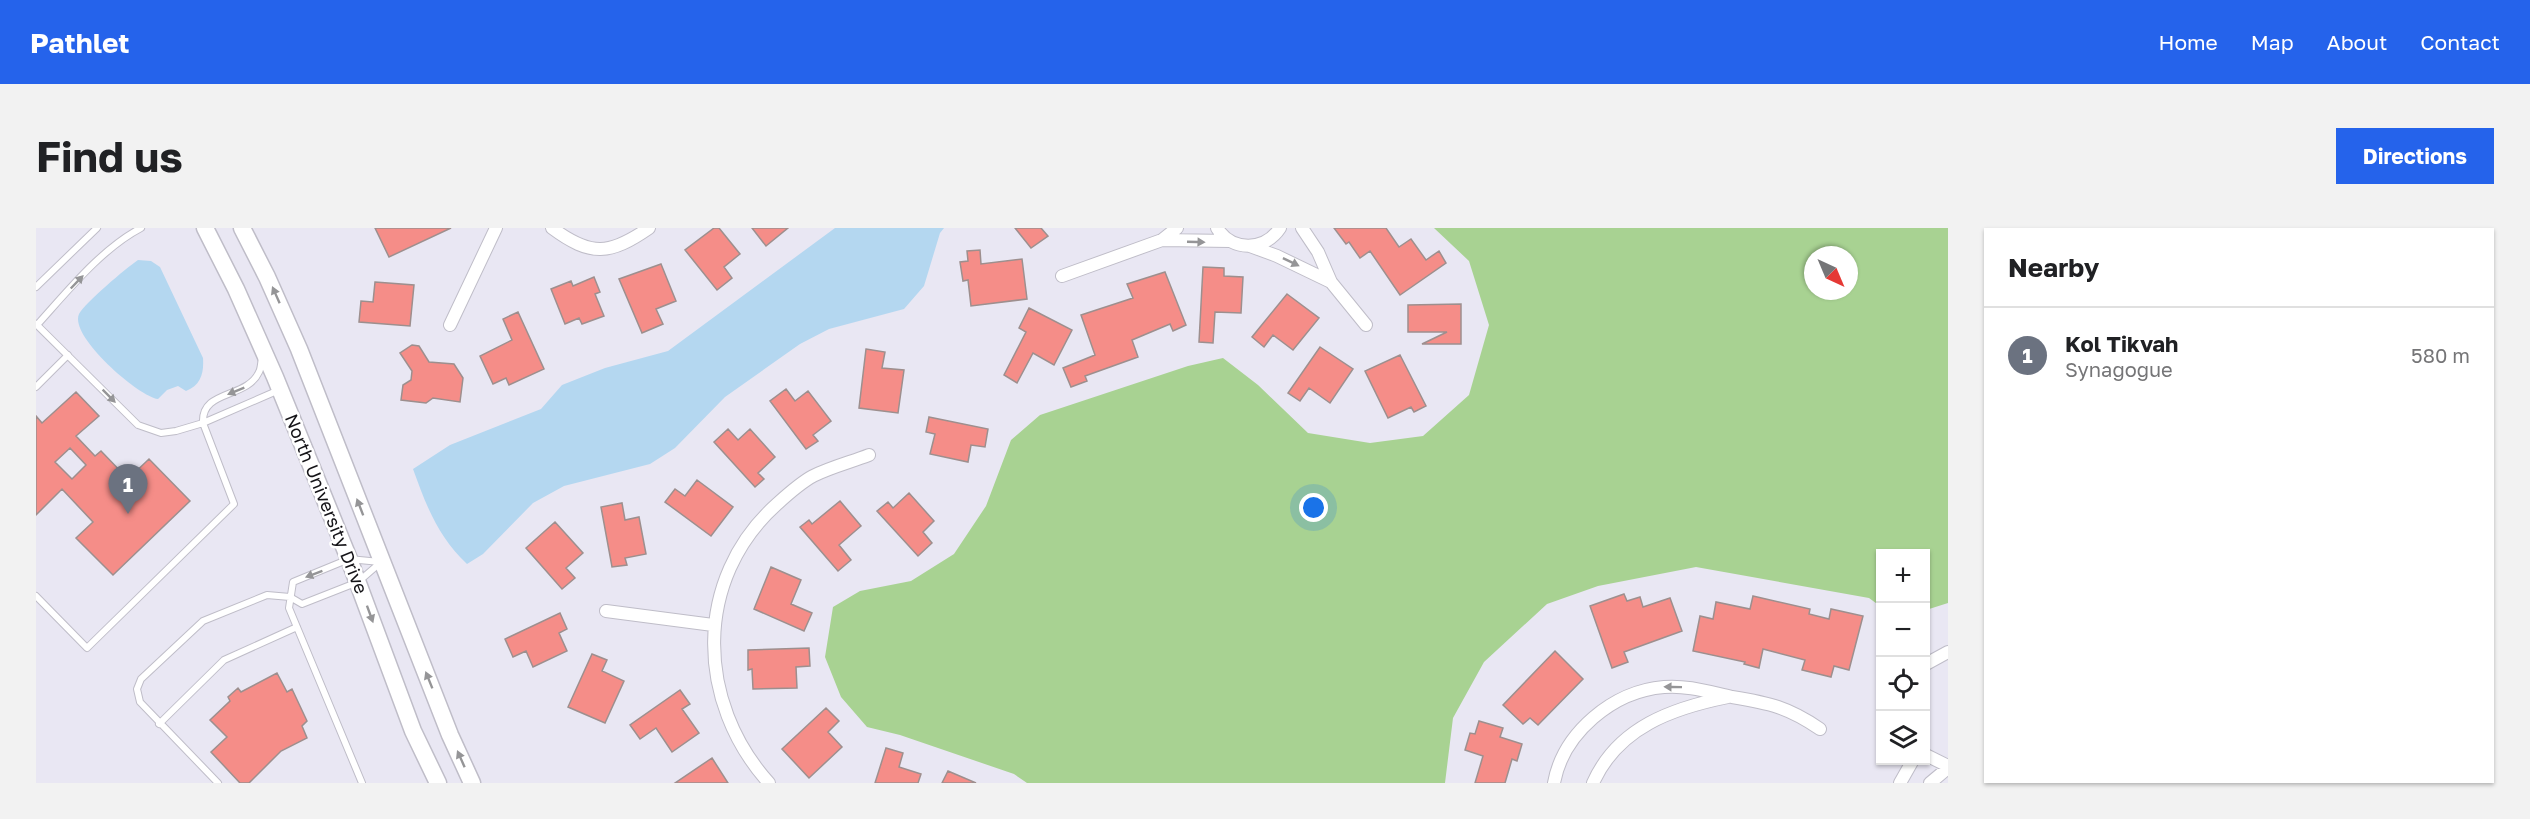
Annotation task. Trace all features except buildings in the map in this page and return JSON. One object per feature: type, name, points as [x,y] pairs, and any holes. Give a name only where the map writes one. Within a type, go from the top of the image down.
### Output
[{"type":"main road","name":"North University Drive","points":[[205,228],[236,289],[280,390],[358,582],[413,731],[438,783]]},
{"type":"main road","name":"North University Drive","points":[[242,228],[299,349],[381,562],[450,735],[472,783]]},
{"type":"street","points":[[450,325],[496,228]]},
{"type":"street","points":[[552,228],[571,242],[591,249],[614,248],[649,228]]},
{"type":"street","points":[[1062,276],[1162,240],[1177,228]]},
{"type":"street","points":[[1217,228],[1230,241]]},
{"type":"street","points":[[1250,246],[1271,239],[1280,228]]},
{"type":"street","points":[[1302,228],[1318,252],[1331,282],[1366,326]]},
{"type":"street","points":[[1162,240],[1230,241],[1277,256],[1331,282]]},
{"type":"street","points":[[769,783],[740,744],[726,716],[717,685],[713,625],[730,568],[746,538],[764,515],[812,477],[869,455]]},
{"type":"street","points":[[606,611],[713,625]]},
{"type":"street","points":[[1930,662],[1948,652]]},
{"type":"street","points":[[1554,783],[1562,756],[1575,736],[1590,720],[1613,704],[1637,693],[1663,687],[1696,688],[1782,707],[1799,714],[1820,729]]},
{"type":"street","points":[[1593,783],[1618,747],[1656,718],[1696,704],[1730,696]]},
{"type":"street","points":[[1930,757],[1948,767],[1930,783]]},
{"type":"street","points":[[1900,783],[1910,765]]},
{"type":"lane","points":[[36,287],[97,228]]},
{"type":"lane","points":[[141,228],[122,239],[36,325],[138,425],[161,433],[203,423],[280,390]]},
{"type":"lane","points":[[36,596],[87,648],[234,504],[203,423],[205,407],[214,400],[245,388],[259,372],[264,352]]},
{"type":"lane","points":[[36,387],[68,355]]},
{"type":"lane","points":[[362,783],[288,608],[293,582],[349,559],[381,562]]},
{"type":"lane","points":[[218,783],[140,702],[137,689],[141,679],[203,621],[267,595],[290,597],[302,603],[358,582],[381,562]]},
{"type":"lane","points":[[159,724],[224,660],[297,627]]},
{"type":"green space","points":[[1434,228],[1948,228],[1948,603],[1930,609],[1930,549],[1876,549],[1876,603],[1869,598],[1696,567],[1598,586],[1547,604],[1484,662],[1453,718],[1445,783],[1027,783],[1014,774],[900,735],[867,727],[841,697],[825,657],[833,607],[860,591],[911,581],[954,554],[986,506],[1011,440],[1040,415],[1188,366],[1223,358],[1258,385],[1308,433],[1370,443],[1423,436],[1469,395],[1489,325],[1469,261]]},
{"type":"water","points":[[835,228],[944,228],[940,233],[924,286],[904,309],[829,329],[800,344],[725,397],[675,448],[650,464],[564,486],[533,503],[483,554],[467,564],[457,554],[434,520],[413,469],[450,445],[541,409],[562,385],[605,368],[668,351]]},
{"type":"water","points":[[138,260],[151,261],[160,267],[203,358],[202,373],[195,385],[186,391],[178,386],[167,390],[158,399],[136,388],[107,364],[84,336],[79,324],[79,314],[89,302]]},
{"type":"place","name":"Kol Tikvah","points":[[128,514]]}]
